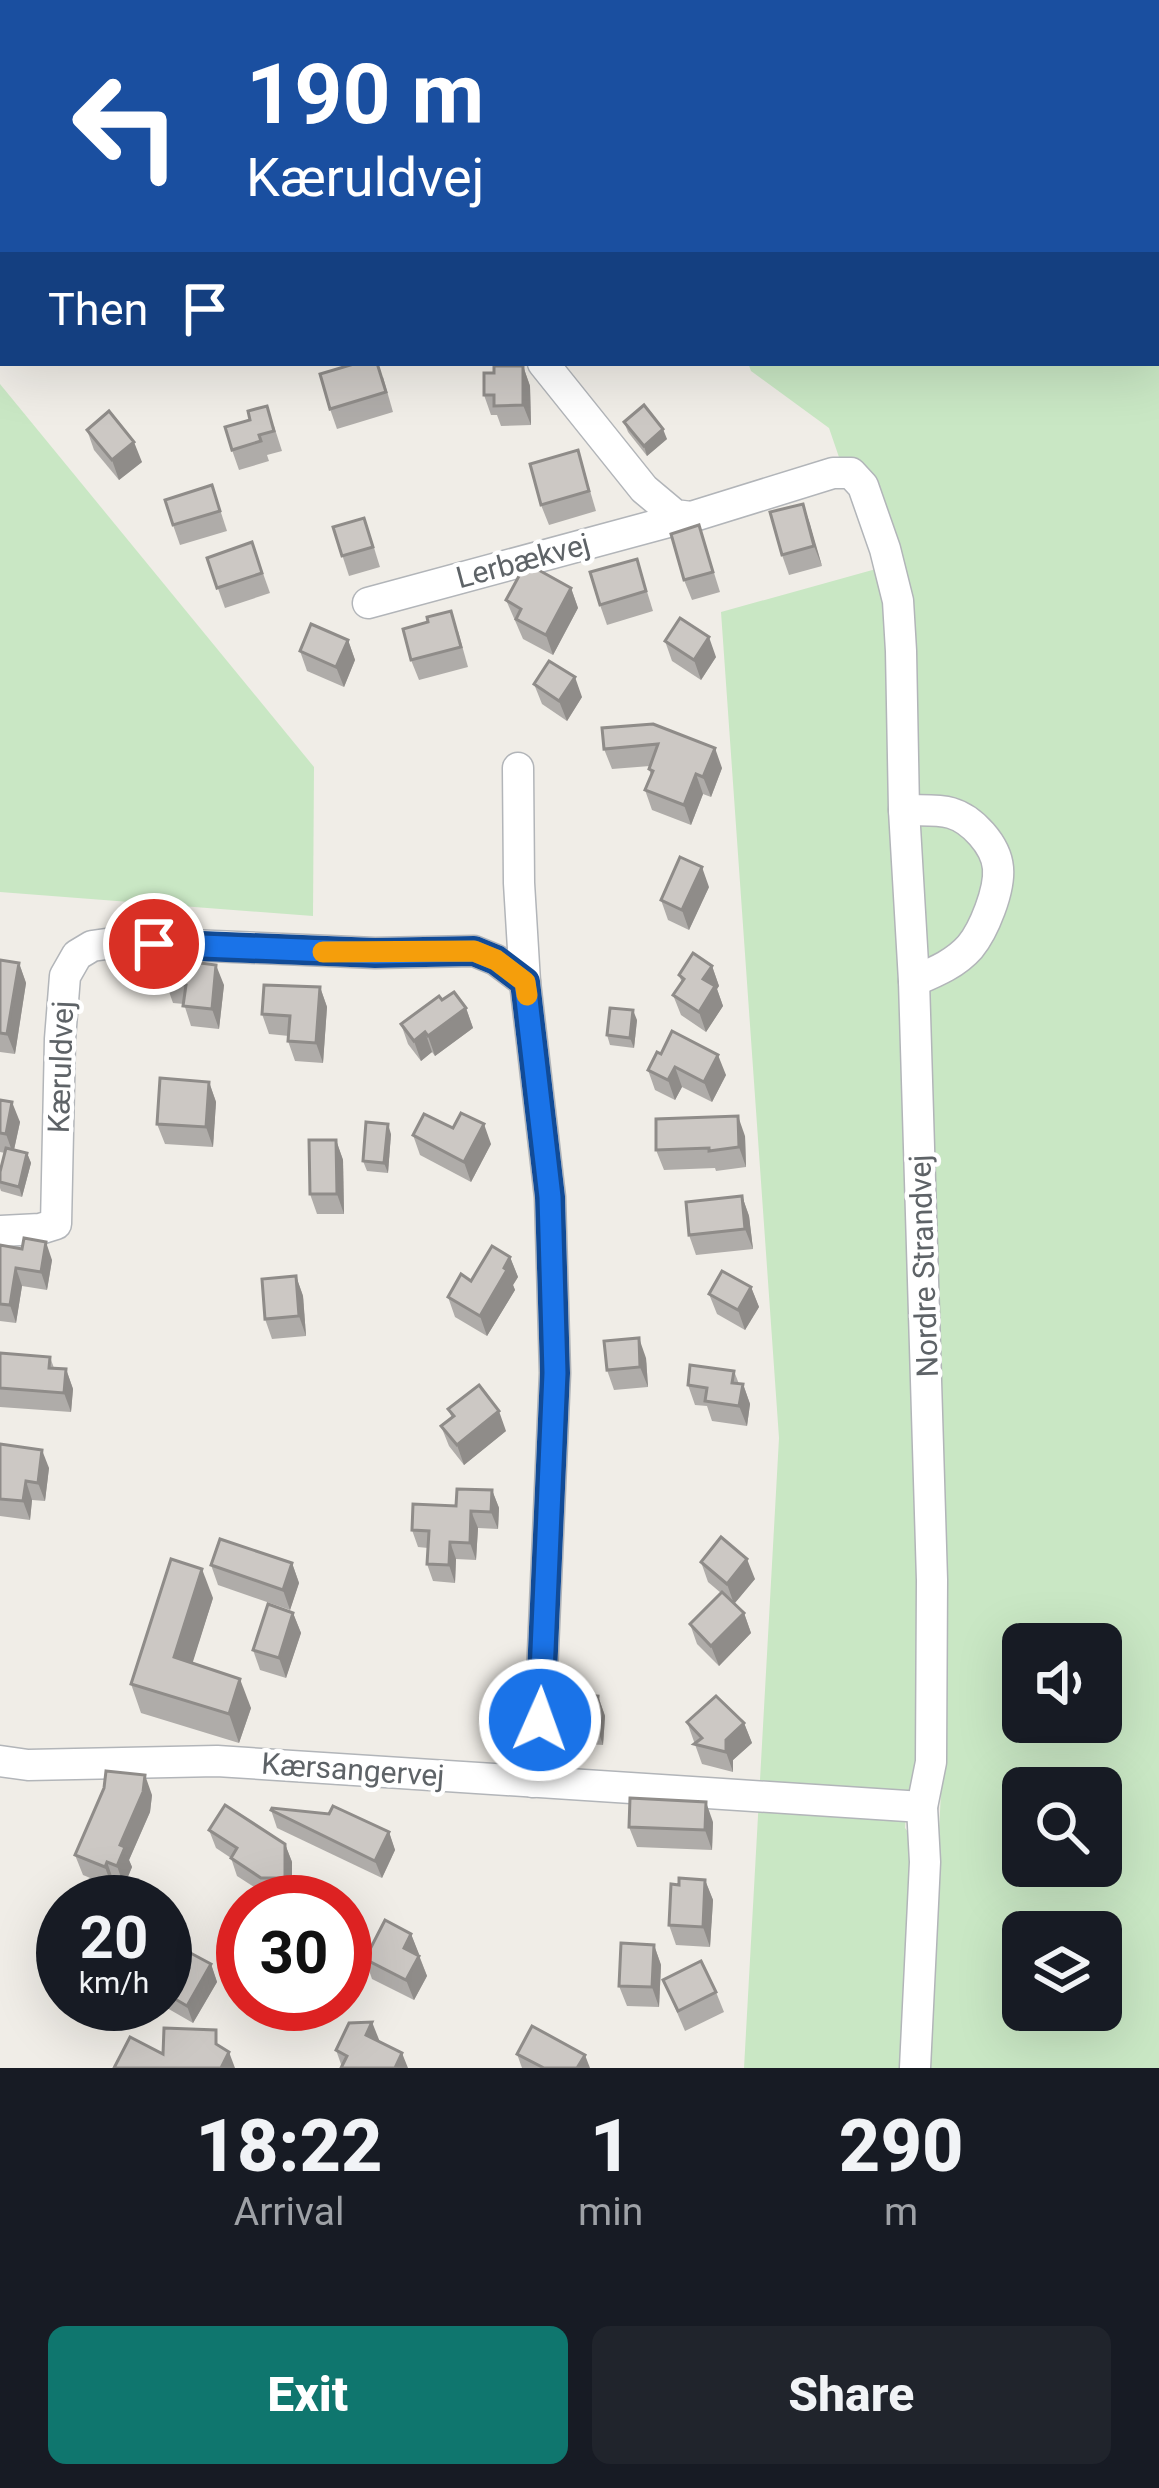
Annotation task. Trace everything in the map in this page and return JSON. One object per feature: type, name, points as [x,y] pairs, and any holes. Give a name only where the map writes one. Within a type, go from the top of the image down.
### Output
[{"type":"street","points":[[544,366],[644,489],[675,515]]},
{"type":"street","name":"Lerbækvej","points":[[368,604],[668,522],[675,515],[691,517],[833,473],[851,473]]},
{"type":"street","name":"Nordre Strandvej","points":[[851,473],[862,485],[898,601],[914,981],[932,1580],[931,1762],[922,1807],[925,1862],[915,2068]]},
{"type":"street","points":[[518,768],[525,982],[550,1197],[555,1373],[540,1720],[533,1782]]},
{"type":"street","points":[[904,809],[951,813],[973,824],[990,845],[998,868],[982,931],[967,952],[914,981]]},
{"type":"street","name":"Kæruldvej","points":[[0,1232],[56,1224],[65,976],[77,956],[92,946],[120,942],[348,953],[474,951],[496,960],[525,982]]},
{"type":"street","name":"Kærsangervej","points":[[0,1761],[28,1765],[217,1761],[922,1807]]},
{"type":"green space","points":[[749,366],[1159,366],[1159,2068],[927,2068],[941,1792],[941,1568],[927,966],[909,588],[880,486],[862,465],[841,463],[829,428]]},
{"type":"green space","points":[[0,384],[314,767],[313,916],[0,892]]},
{"type":"green space","points":[[876,569],[887,606],[886,678],[924,1580],[921,1780],[907,1793],[905,1828],[916,1843],[906,2068],[744,2068],[779,1438],[721,612]]},
{"type":"building","points":[[347,366],[378,366],[386,392],[330,409],[320,374]]},
{"type":"building","points":[[494,366],[523,366],[523,405],[494,406],[494,395],[484,395],[484,373],[494,373]]},
{"type":"building","points":[[644,405],[663,429],[644,446],[624,422]]},
{"type":"building","points":[[267,406],[274,431],[259,435],[261,441],[232,450],[225,427],[250,420],[248,411]]},
{"type":"building","points":[[109,411],[134,442],[112,460],[87,430]]},
{"type":"building","points":[[578,450],[589,491],[541,505],[530,464]]},
{"type":"building","points":[[212,485],[220,511],[173,525],[165,500]]},
{"type":"building","points":[[803,504],[814,546],[782,555],[770,512]]},
{"type":"building","points":[[364,518],[373,547],[342,556],[333,527]]},
{"type":"building","points":[[699,525],[713,572],[684,580],[671,534]]},
{"type":"building","points":[[252,542],[262,573],[217,588],[207,558]]},
{"type":"building","points":[[637,559],[646,591],[600,605],[590,572]]},
{"type":"building","points":[[526,563],[571,588],[546,635],[516,619],[521,609],[506,600]]},
{"type":"building","points":[[451,611],[461,647],[411,660],[403,629]]},
{"type":"building","points":[[680,618],[709,637],[694,660],[665,641]]},
{"type":"building","points":[[311,624],[348,640],[336,667],[300,651]]},
{"type":"building","points":[[549,661],[575,677],[559,701],[534,684]]},
{"type":"building","points":[[653,724],[715,748],[703,777],[696,774],[684,805],[645,790],[658,744],[604,749],[602,728]]},
{"type":"building","points":[[680,857],[702,867],[682,910],[661,900]]},
{"type":"building","points":[[693,953],[712,966],[703,979],[715,986],[699,1012],[673,995]]},
{"type":"building","points":[[169,959],[216,965],[212,1009],[183,1006],[186,985],[166,983]]},
{"type":"building","points":[[0,960],[19,963],[7,1034],[0,1033]]},
{"type":"building","points":[[264,985],[320,987],[316,1043],[288,1041],[290,1016],[262,1014]]},
{"type":"building","points":[[454,992],[466,1008],[414,1041],[401,1024],[439,996],[442,1000]]},
{"type":"building","points":[[610,1008],[633,1010],[630,1038],[607,1035]]},
{"type":"building","points":[[672,1031],[718,1055],[704,1082],[675,1067],[668,1080],[648,1070]]},
{"type":"building","points":[[160,1078],[209,1082],[206,1127],[157,1124]]},
{"type":"building","points":[[0,1100],[12,1102],[6,1134],[0,1133]]},
{"type":"building","points":[[461,1113],[484,1124],[464,1162],[413,1135],[424,1114],[453,1128]]},
{"type":"building","points":[[738,1116],[739,1147],[656,1150],[656,1119]]},
{"type":"building","points":[[366,1122],[388,1124],[384,1163],[363,1161]]},
{"type":"building","points":[[309,1140],[336,1140],[337,1194],[310,1194]]},
{"type":"building","points":[[6,1148],[27,1153],[19,1187],[0,1182]]},
{"type":"building","points":[[742,1196],[745,1229],[689,1235],[686,1202]]},
{"type":"building","points":[[24,1238],[46,1242],[41,1272],[16,1268],[10,1305],[0,1304],[0,1245],[22,1249]]},
{"type":"building","points":[[492,1246],[510,1257],[480,1316],[448,1297],[461,1274],[471,1281]]},
{"type":"building","points":[[722,1271],[751,1287],[738,1310],[709,1294]]},
{"type":"building","points":[[296,1276],[299,1316],[265,1319],[262,1279]]},
{"type":"building","points":[[639,1338],[640,1367],[607,1370],[604,1341]]},
{"type":"building","points":[[0,1353],[50,1357],[49,1368],[66,1369],[64,1393],[0,1388]]},
{"type":"building","points":[[690,1365],[734,1371],[732,1383],[743,1384],[739,1406],[705,1401],[707,1388],[688,1385]]},
{"type":"building","points":[[479,1385],[499,1411],[457,1445],[441,1426],[454,1416],[448,1409]]},
{"type":"building","points":[[0,1444],[42,1450],[38,1483],[26,1481],[23,1501],[0,1499]]},
{"type":"building","points":[[457,1489],[492,1490],[491,1512],[471,1511],[470,1543],[450,1542],[449,1565],[427,1564],[429,1531],[412,1530],[413,1504],[456,1506]]},
{"type":"building","points":[[721,1537],[747,1559],[727,1584],[701,1562]]},
{"type":"building","points":[[220,1539],[292,1563],[283,1590],[211,1565]]},
{"type":"building","points":[[171,1559],[202,1569],[174,1657],[240,1679],[229,1714],[131,1684]]},
{"type":"building","points":[[722,1592],[744,1613],[711,1646],[690,1624]]},
{"type":"building","points":[[268,1604],[293,1613],[279,1658],[253,1650]]},
{"type":"building","points":[[564,1693],[598,1696],[596,1725],[562,1723]]},
{"type":"building","points":[[716,1696],[744,1723],[726,1740],[726,1752],[694,1744],[702,1738],[687,1722]]},
{"type":"building","points":[[106,1771],[145,1775],[117,1866],[107,1862],[105,1867],[75,1855],[104,1788]]},
{"type":"building","points":[[630,1798],[706,1802],[705,1830],[629,1827]]},
{"type":"building","points":[[225,1805],[285,1844],[285,1875],[256,1875],[231,1858],[237,1848],[209,1830]]},
{"type":"building","points":[[333,1806],[389,1832],[375,1861],[271,1810],[329,1814]]},
{"type":"building","points":[[679,1878],[705,1880],[703,1927],[669,1925],[671,1884],[679,1885]]},
{"type":"building","points":[[385,1920],[411,1934],[404,1948],[419,1956],[406,1980],[372,1963],[372,1945]]},
{"type":"building","points":[[621,1943],[654,1945],[652,1987],[619,1986]]},
{"type":"building","points":[[192,1954],[211,1964],[192,1997]]},
{"type":"building","points":[[701,1961],[716,1992],[678,2011],[663,1980]]},
{"type":"building","points":[[532,2026],[585,2055],[577,2068],[544,2068],[517,2054]]},
{"type":"building","points":[[192,2029],[216,2030],[216,2044],[229,2052],[221,2068],[114,2068],[130,2037],[163,2054],[164,2031]]},
{"type":"building","points":[[345,2031],[368,2031],[366,2035],[402,2053],[395,2068],[341,2068],[347,2056],[336,2050]]},
{"type":"slow traffic","points":[[323,952],[474,951],[496,960],[525,982],[527,995]]},
{"type":"route","points":[[154,944],[375,953],[474,951],[496,960],[525,982],[550,1197],[555,1373],[540,1720]]}]
